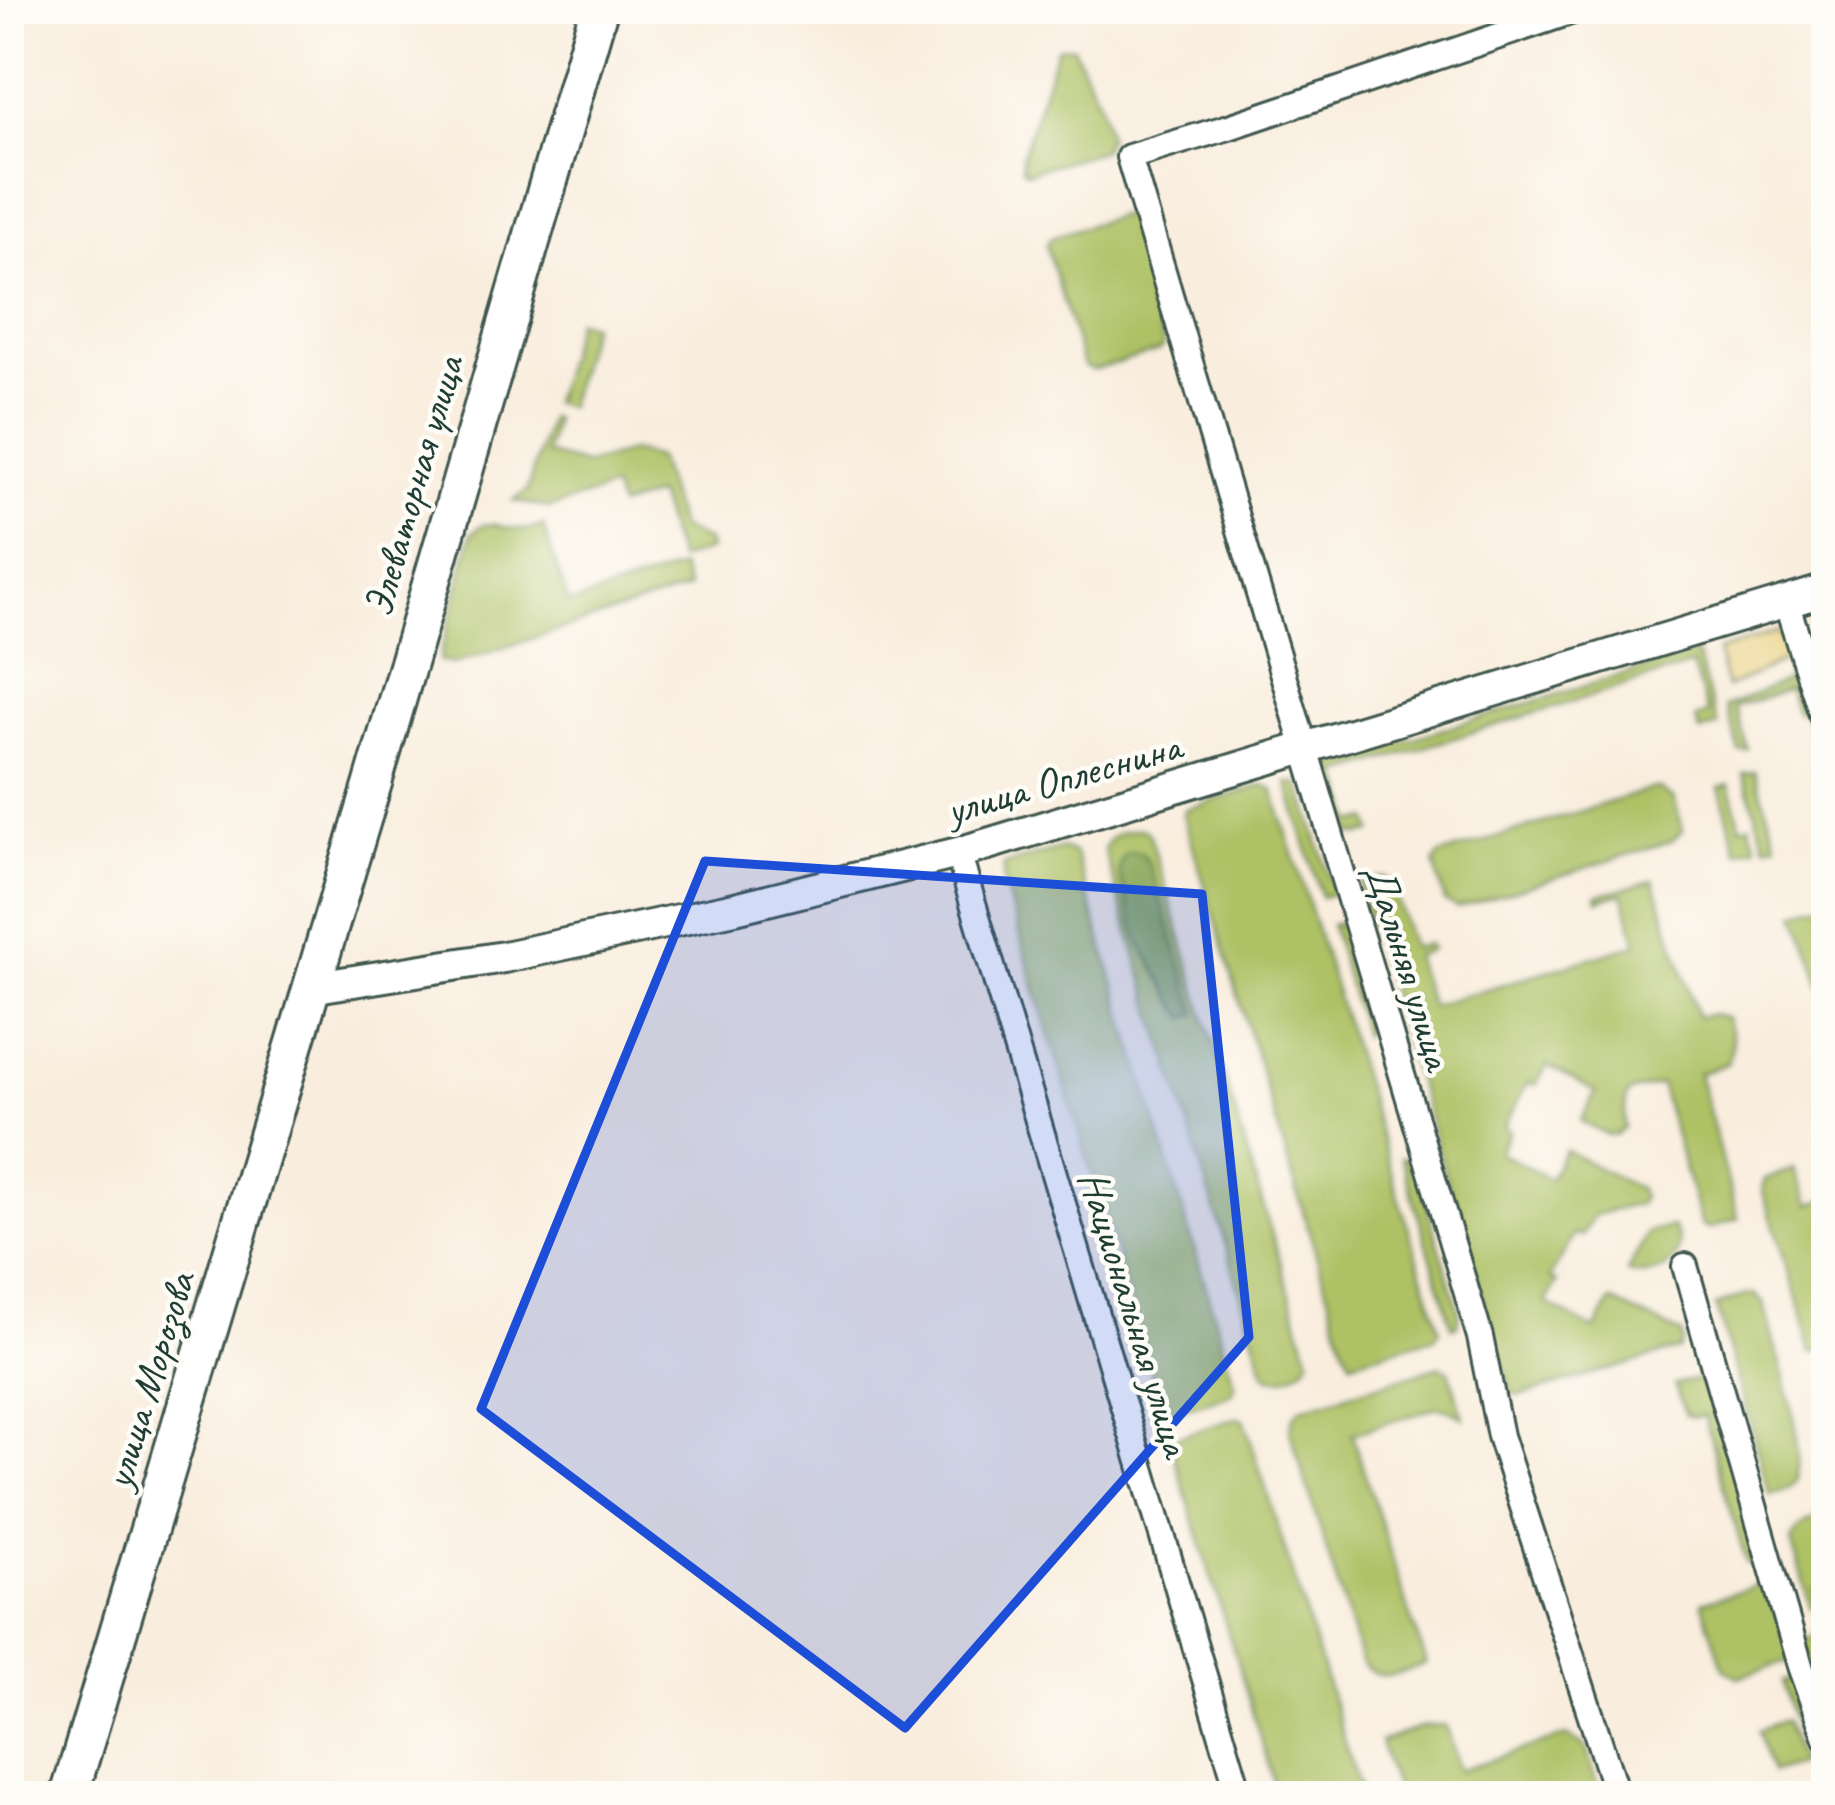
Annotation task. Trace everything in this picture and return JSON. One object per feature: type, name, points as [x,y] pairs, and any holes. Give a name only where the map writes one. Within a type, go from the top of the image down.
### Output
[{"type":"main road","name":"Элеваторная улица","points":[[310,988],[598,9]]},
{"type":"main road","name":"улица Морозова","points":[[69,1796],[310,988]]},
{"type":"street","name":"Дальняя улица","points":[[1580,9],[1129,157],[1480,1337],[1500,1436],[1617,1796]]},
{"type":"street","name":"улица Оплеснина","points":[[310,988],[485,960],[665,923],[958,853],[1826,590]]},
{"type":"street","points":[[1786,602],[1826,727]]},
{"type":"street","name":"Национальная улица","points":[[958,853],[1240,1796]]},
{"type":"street","points":[[1685,1266],[1801,1669],[1826,1738]]},
{"type":"highlighted area","points":[[705,861],[1202,894],[1249,1337],[905,1728],[481,1409]]},
{"type":"green space","points":[[1073,47],[1100,103],[1108,138],[1101,151],[1027,172],[1022,168],[1022,155],[1057,48]]},
{"type":"green space","points":[[1117,216],[1129,221],[1164,346],[1094,370],[1082,363],[1046,245],[1052,237]]},
{"type":"green space","points":[[576,320],[591,324],[567,407],[552,403]]},
{"type":"green space","points":[[549,418],[554,419],[546,454],[585,465],[631,451],[657,458],[680,529],[706,540],[710,550],[678,560],[657,495],[619,507],[612,488],[550,508],[513,501],[527,491]]},
{"type":"green space","points":[[482,525],[524,530],[543,526],[569,604],[681,568],[688,589],[453,664],[440,661],[472,533]]},
{"type":"green space","points":[[1691,654],[1697,656],[1718,726],[1700,732],[1696,719],[1708,714],[1692,665],[1340,773],[1354,823],[1369,819],[1373,832],[1351,834],[1332,763]]},
{"type":"green space","points":[[1802,677],[1826,753],[1825,802],[1813,765],[1821,762],[1805,713],[1797,714],[1790,690],[1735,707],[1748,750],[1740,752],[1726,707]]},
{"type":"green space","points":[[1755,771],[1777,842],[1766,845],[1744,774]]},
{"type":"green space","points":[[1288,783],[1302,789],[1334,893],[1321,897]]},
{"type":"green space","points":[[1264,785],[1273,789],[1440,1330],[1435,1337],[1352,1361],[1183,814],[1186,809]]},
{"type":"green space","points":[[1729,785],[1741,826],[1750,824],[1757,846],[1738,852],[1719,788]]},
{"type":"green space","points":[[1652,789],[1674,799],[1683,830],[1672,841],[1457,908],[1445,902],[1434,863],[1440,855]]},
{"type":"green space","points":[[1139,829],[1150,836],[1310,1359],[1286,1377],[1274,1378],[1264,1370],[1104,850],[1117,834]]},
{"type":"green space","points":[[1062,848],[1077,859],[1235,1384],[1229,1395],[1171,1412],[1161,1404],[1003,880],[1004,865]]},
{"type":"green space","points":[[1125,854],[1143,854],[1150,866],[1197,1014],[1187,1018],[1138,940],[1119,874]]},
{"type":"green space","points":[[1383,877],[1391,881],[1412,948],[1428,944],[1431,950],[1414,956],[1430,1006],[1637,944],[1623,893],[1598,900],[1597,895],[1654,880],[1698,1017],[1726,1018],[1730,1030],[1728,1063],[1698,1074],[1738,1219],[1709,1229],[1701,1226],[1660,1084],[1630,1092],[1624,1128],[1608,1135],[1581,1121],[1596,1092],[1547,1065],[1536,1085],[1528,1082],[1504,1127],[1510,1131],[1499,1152],[1549,1179],[1565,1150],[1638,1189],[1639,1204],[1594,1215],[1582,1236],[1575,1233],[1550,1278],[1557,1282],[1546,1303],[1595,1330],[1611,1301],[1682,1334],[1680,1349],[1523,1395],[1511,1391],[1361,896],[1361,883]]},
{"type":"green space","points":[[1826,903],[1826,1002],[1797,913]]},
{"type":"green space","points":[[1342,922],[1372,1021],[1363,1035],[1331,925]]},
{"type":"green space","points":[[1401,1158],[1413,1160],[1459,1311],[1457,1325],[1452,1327]]},
{"type":"green space","points":[[1794,1169],[1806,1207],[1826,1201],[1826,1348],[1814,1352],[1762,1189],[1765,1179]]},
{"type":"green space","points":[[1672,1227],[1678,1249],[1669,1265],[1650,1274],[1627,1272],[1648,1232]]},
{"type":"green space","points":[[1755,1295],[1763,1303],[1798,1449],[1796,1483],[1770,1495],[1716,1306]]},
{"type":"green space","points":[[1441,1366],[1449,1371],[1464,1418],[1437,1407],[1352,1434],[1426,1664],[1383,1676],[1361,1662],[1290,1431],[1301,1408]]},
{"type":"green space","points":[[1700,1378],[1703,1387],[1712,1385],[1792,1657],[1738,1677],[1722,1663],[1702,1602],[1760,1584],[1755,1568],[1746,1562],[1704,1415],[1686,1415],[1675,1385]]},
{"type":"green space","points":[[1244,1419],[1362,1796],[1278,1796],[1170,1442]]},
{"type":"green space","points":[[1826,1519],[1826,1585],[1814,1589],[1819,1609],[1811,1608],[1791,1543],[1800,1529]]},
{"type":"green space","points":[[1826,1632],[1826,1705],[1803,1641]]},
{"type":"green space","points":[[1799,1676],[1814,1718],[1797,1725],[1810,1760],[1806,1761],[1782,1682]]},
{"type":"green space","points":[[1786,1721],[1800,1763],[1773,1772],[1759,1731]]},
{"type":"green space","points":[[1446,1725],[1460,1770],[1566,1736],[1585,1746],[1602,1796],[1398,1796],[1380,1742],[1425,1726]]},
{"type":"sand","points":[[1779,631],[1786,659],[1727,688],[1717,651]]}]
